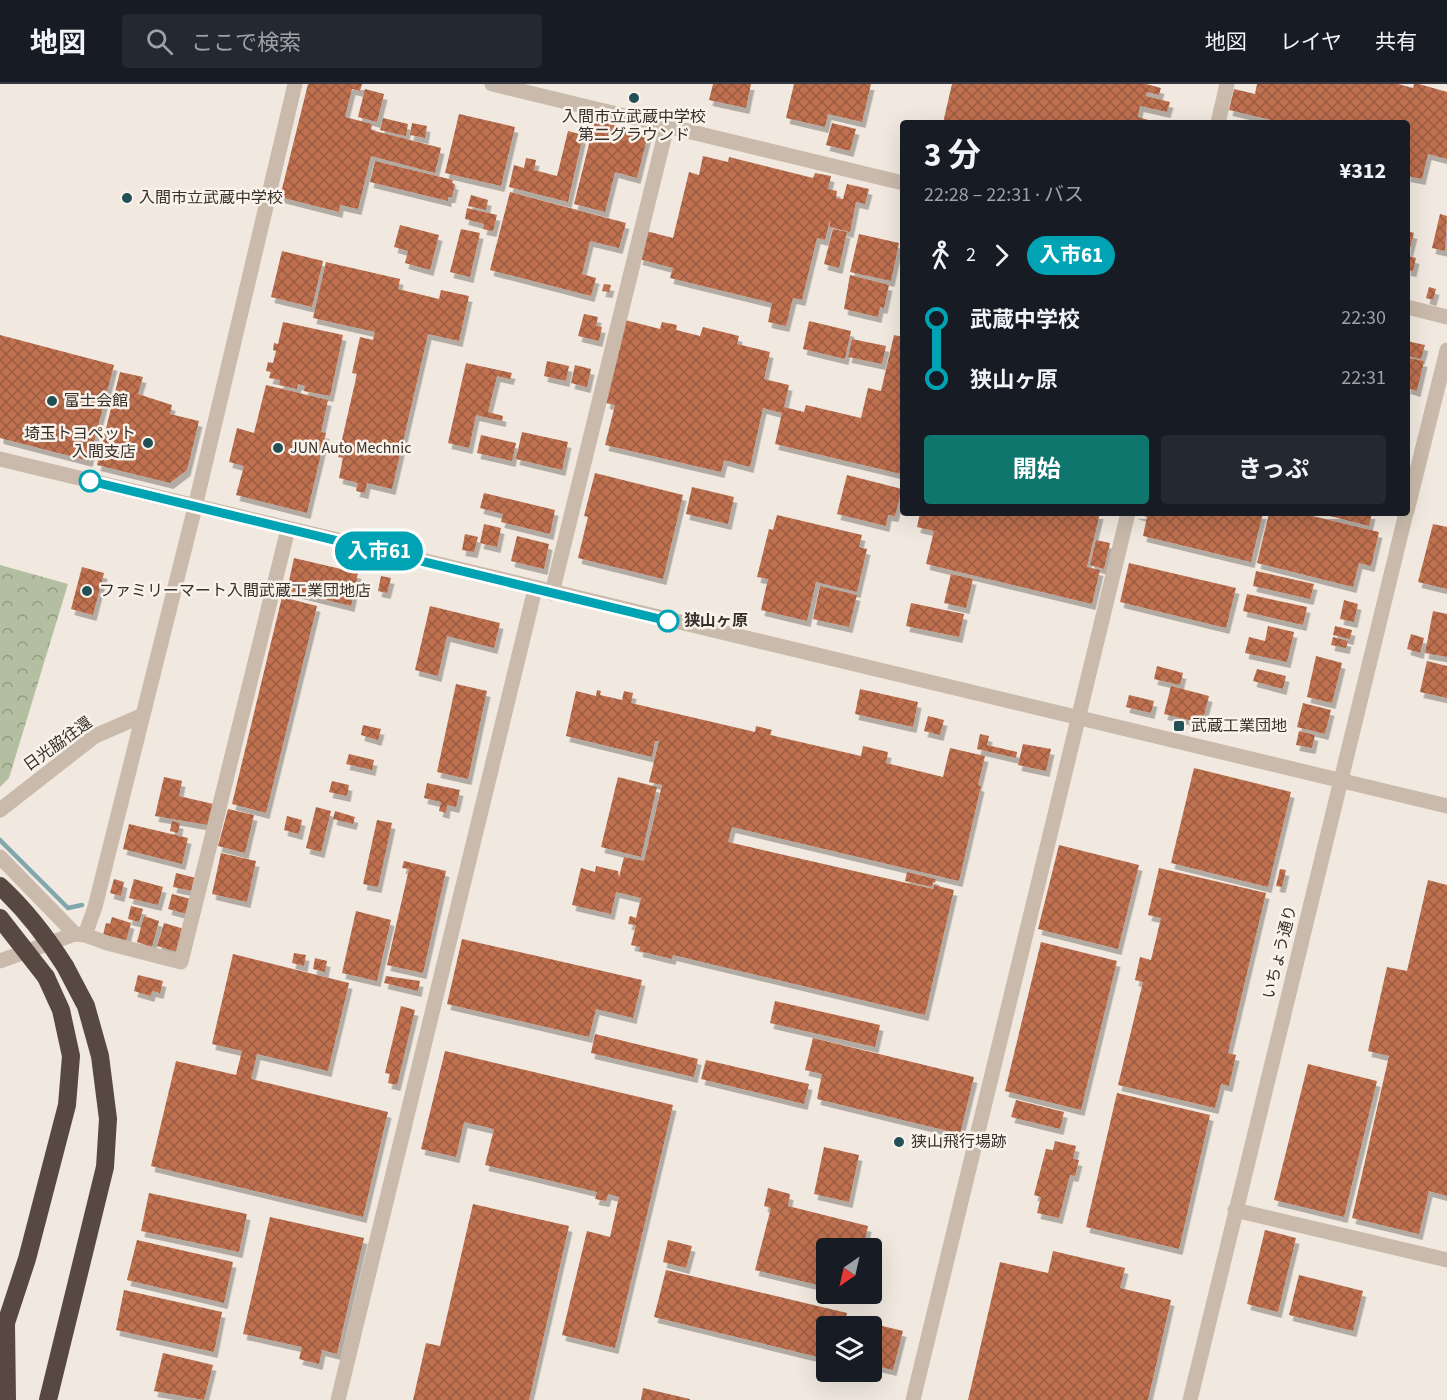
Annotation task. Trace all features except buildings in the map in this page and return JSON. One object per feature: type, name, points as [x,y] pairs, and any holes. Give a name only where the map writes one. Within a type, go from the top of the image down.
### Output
[{"type":"highway","points":[[0,886],[22,906],[46,937],[65,966],[89,1016],[100,1056],[108,1119],[105,1167],[48,1400]]},
{"type":"highway","points":[[0,918],[13,931],[46,977],[61,1010],[71,1056],[67,1105],[27,1259],[6,1323],[7,1400]]},
{"type":"street","points":[[0,961],[80,934],[95,907],[195,507],[295,84]]},
{"type":"street","points":[[492,84],[900,182]]},
{"type":"street","points":[[1219,120],[1227,84]]},
{"type":"street","points":[[552,593],[667,126]]},
{"type":"street","points":[[1410,308],[1447,317]]},
{"type":"street","name":"いちょう通り","points":[[1410,500],[1447,350]]},
{"type":"street","points":[[0,459],[1447,806]]},
{"type":"street","points":[[913,1400],[1080,719],[1127,516]]},
{"type":"street","name":"いちょう通り","points":[[1190,1400],[1406,516]]},
{"type":"street","points":[[0,857],[80,934],[181,962],[288,529]]},
{"type":"street","points":[[338,1400],[535,589]]},
{"type":"street","name":"日光脇往還","points":[[0,810],[95,736],[141,716]]},
{"type":"street","points":[[1236,1210],[1447,1260]]},
{"type":"green space","points":[[0,565],[68,584],[9,778],[0,787]]},
{"type":"waterway","points":[[0,840],[68,908],[82,905]]},
{"type":"bus line","name":"入市61","points":[[90,481],[668,621]]},
{"type":"place","name":"入間市立武蔵中学校 第二グラウンド","points":[[634,98]]},
{"type":"place","name":"入間市立武蔵中学校","points":[[127,198]]},
{"type":"place","name":"富士会館","points":[[52,401]]},
{"type":"place","name":"埼玉トヨペット 入間支店","points":[[148,443]]},
{"type":"place","name":"JUN Auto Mechnic","points":[[278,448]]},
{"type":"place","name":"ファミリーマート入間武蔵工業団地店","points":[[87,591]]},
{"type":"place","name":"狭山ヶ原","points":[[668,621]]},
{"type":"place","name":"武蔵工業団地","points":[[1179,726]]},
{"type":"place","name":"狭山飛行場跡","points":[[899,1142]]}]
